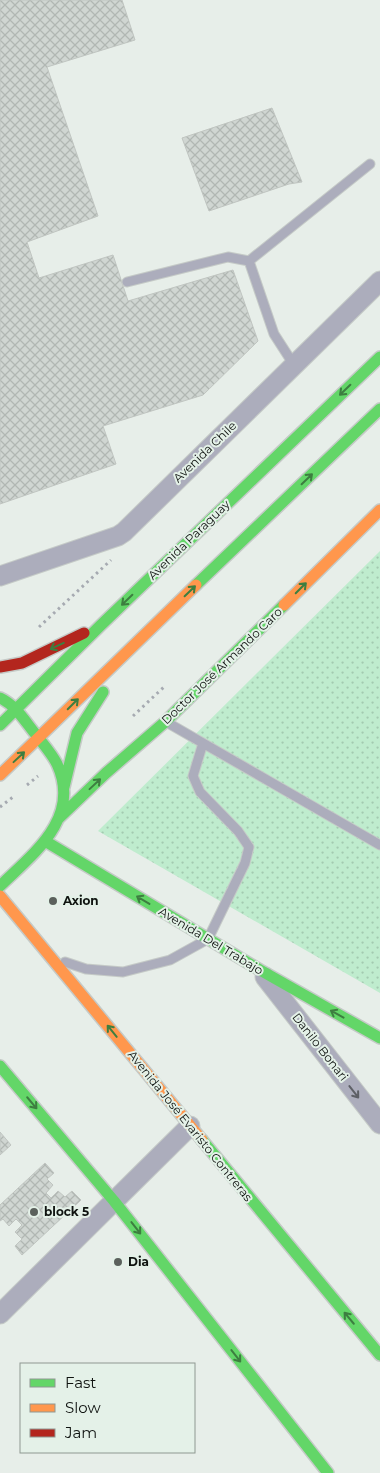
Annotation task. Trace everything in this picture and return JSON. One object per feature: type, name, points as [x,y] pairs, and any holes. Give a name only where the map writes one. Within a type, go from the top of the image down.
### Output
[{"type":"street","name":"Avenida Chile","points":[[0,576],[118,536],[124,532],[380,281]]},
{"type":"street","name":"Avenida Paraguay","points":[[0,725],[101,625],[380,357]]},
{"type":"street","points":[[0,775],[39,739],[142,636],[380,410]]},
{"type":"street","points":[[357,431],[372,429]]},
{"type":"street","name":"Doctor José Armando Caro","points":[[59,818],[106,773],[165,722],[380,510]]},
{"type":"street","points":[[0,667],[22,662],[101,625]]},
{"type":"street","points":[[0,886],[54,830],[59,818],[64,787],[77,733],[142,636]]},
{"type":"street","points":[[1,698],[16,710],[57,764],[64,787]]},
{"type":"street","name":"Avenida Del Trabajo","points":[[45,841],[260,970],[380,1038]]},
{"type":"street","name":"Avenida José Evaristo Contreras","points":[[0,896],[380,1355]]},
{"type":"street","name":"Danilo Bonari","points":[[260,970],[380,1124]]},
{"type":"street","points":[[0,1066],[114,1200],[328,1473]]},
{"type":"street","points":[[0,1314],[190,1126]]},
{"type":"lane","points":[[127,282],[228,258],[249,262],[370,164]]},
{"type":"lane","points":[[249,262],[274,334],[294,365]]},
{"type":"lane","points":[[165,722],[380,845]]},
{"type":"lane","points":[[53,959],[86,969],[122,972],[170,960],[208,939],[244,863],[249,847],[238,830],[200,792],[193,776],[203,744]]},
{"type":"path","points":[[126,723],[169,682]]},
{"type":"path","points":[[22,789],[43,772],[57,764]]},
{"type":"path","points":[[0,807],[14,795]]},
{"type":"green space","points":[[380,551],[380,993],[98,831]]},
{"type":"building","points":[[0,0],[122,0],[135,40],[47,67],[98,216],[27,242],[39,278],[113,255],[128,301],[233,270],[258,341],[203,395],[103,426],[116,464],[0,504]]},
{"type":"building","points":[[272,108],[302,182],[289,184],[209,211],[182,138]]},
{"type":"building","points":[[0,1132],[11,1145],[0,1155]]},
{"type":"building","name":"block 5","points":[[45,1163],[54,1173],[47,1179],[53,1185],[46,1193],[51,1198],[58,1191],[65,1197],[72,1191],[81,1200],[22,1255],[15,1246],[22,1239],[15,1232],[22,1225],[16,1219],[9,1226],[3,1219],[0,1221],[0,1205]]},
{"type":"traffic: fast","points":[[0,725],[101,625],[380,357]]},
{"type":"traffic: fast","points":[[196,585],[380,409]]},
{"type":"traffic: fast","points":[[59,818],[106,773],[165,722],[284,605]]},
{"type":"traffic: fast","points":[[64,787],[77,733],[103,692]]},
{"type":"traffic: fast","points":[[0,698],[11,705],[48,750],[57,764],[63,783],[63,801],[59,818],[50,833],[39,848],[0,886]]},
{"type":"traffic: fast","points":[[45,841],[260,970],[380,1038]]},
{"type":"traffic: fast","points":[[0,1066],[114,1201],[328,1473]]},
{"type":"traffic: fast","points":[[202,1140],[380,1355]]},
{"type":"traffic: slow","points":[[284,605],[380,510]]},
{"type":"traffic: slow","points":[[0,775],[196,585]]},
{"type":"traffic: slow","points":[[0,896],[202,1140]]},
{"type":"traffic: jam","points":[[0,667],[22,663],[84,633]]},
{"type":"place","name":"Axion","points":[[53,901]]},
{"type":"place","name":"block 5","points":[[34,1212]]},
{"type":"place","name":"Dia","points":[[118,1262]]}]
